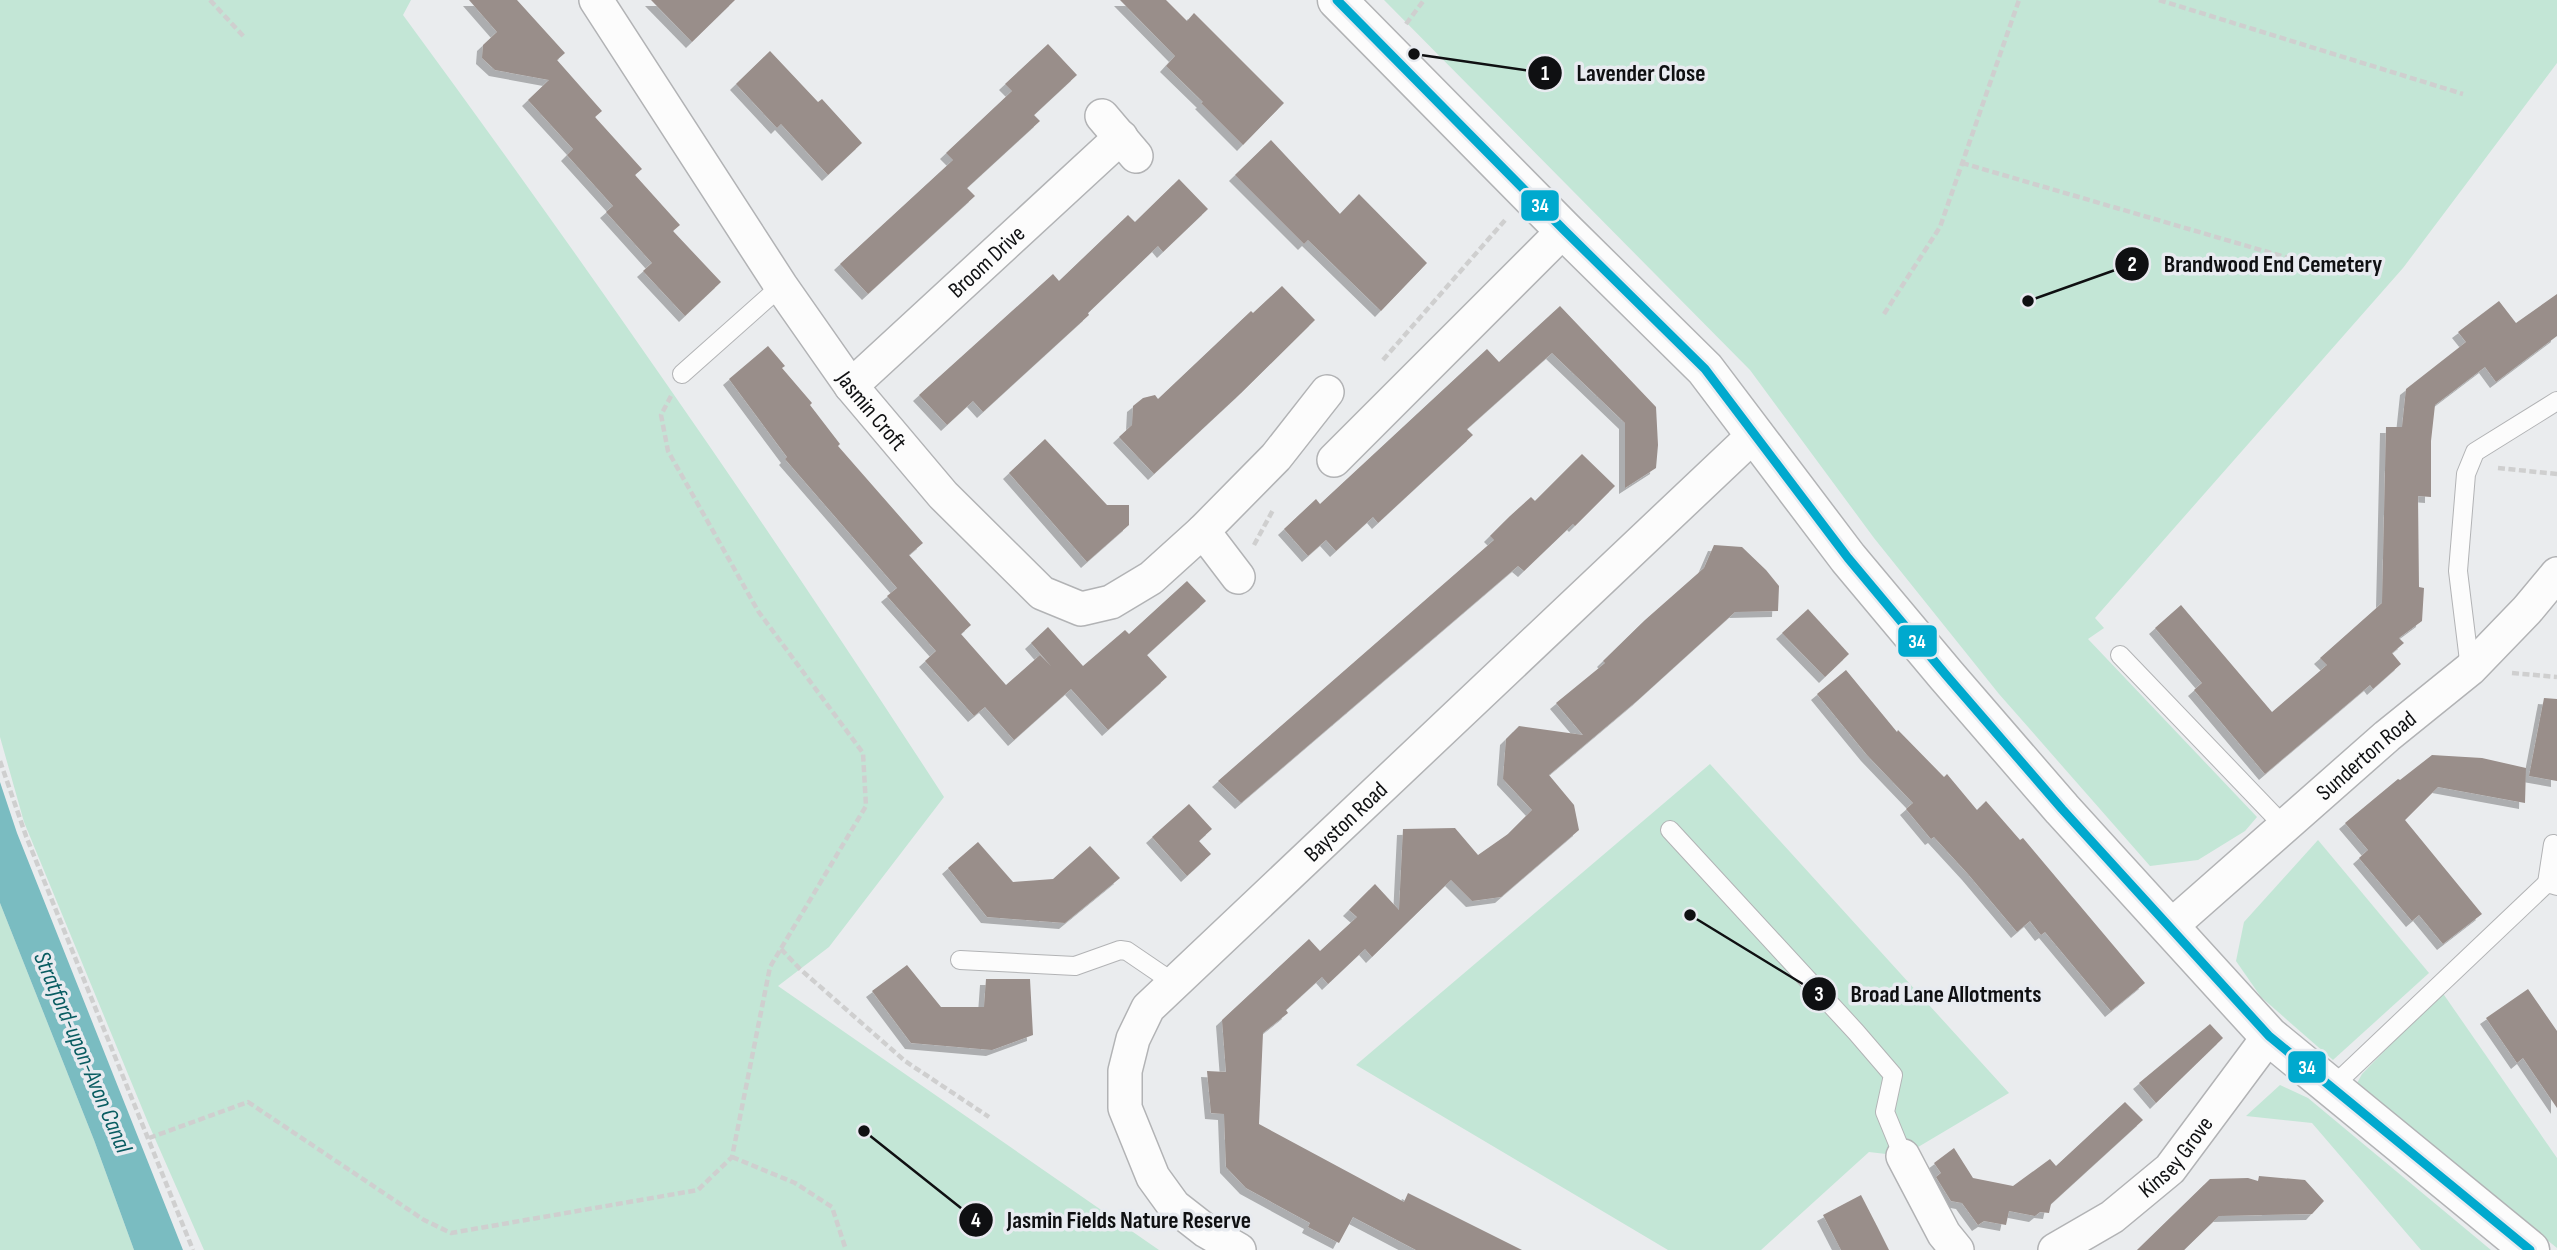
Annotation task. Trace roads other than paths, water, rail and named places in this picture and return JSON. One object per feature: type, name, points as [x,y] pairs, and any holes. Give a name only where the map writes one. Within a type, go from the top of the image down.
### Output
[{"type":"street","name":"Jasmin Croft","points":[[596,0],[781,286],[851,386],[943,495],[1042,593],[1081,609],[1111,602],[1151,578],[1203,531],[1276,457],[1327,392]]},
{"type":"street","points":[[1337,0],[1705,369],[1848,558],[1946,675],[2169,928],[2269,1036],[2530,1250]]},
{"type":"street","name":"Broom Drive","points":[[851,386],[1119,136]]},
{"type":"street","points":[[1334,460],[1564,230]]},
{"type":"street","name":"Bayston Road","points":[[1239,1250],[1206,1231],[1174,1206],[1153,1177],[1125,1108],[1125,1071],[1133,1039],[1148,1008],[1756,433]]},
{"type":"street","points":[[1203,531],[1238,577]]},
{"type":"street","name":"Sunderton Road","points":[[2169,928],[2387,736],[2470,669],[2527,610],[2557,574]]},
{"type":"street","name":"Kinsey Grove","points":[[2055,1250],[2112,1217],[2170,1169],[2269,1036]]},
{"type":"street","points":[[1903,1156],[1944,1234],[1957,1250]]},
{"type":"lane","points":[[682,374],[781,286]]},
{"type":"lane","points":[[2470,669],[2459,571],[2466,474],[2475,452],[2557,401]]},
{"type":"lane","points":[[2120,655],[2284,826]]},
{"type":"lane","points":[[1670,830],[1893,1075],[1885,1112],[1903,1156]]},
{"type":"lane","points":[[2331,1088],[2552,884],[2553,844]]},
{"type":"lane","points":[[960,960],[1075,966],[1120,950],[1127,951],[1174,984]]},
{"type":"water","name":"Stratford-upon-Avon Canal","points":[[0,782],[17,833],[183,1250],[134,1250],[94,1140],[0,903]]},
{"type":"place","name":"Lavender Close","points":[[1414,54]]},
{"type":"place","name":"Brandwood End Cemetery","points":[[2028,301]]},
{"type":"place","name":"Broad Lane Allotments","points":[[1690,915]]},
{"type":"place","name":"Jasmin Fields Nature Reserve","points":[[864,1131]]}]
